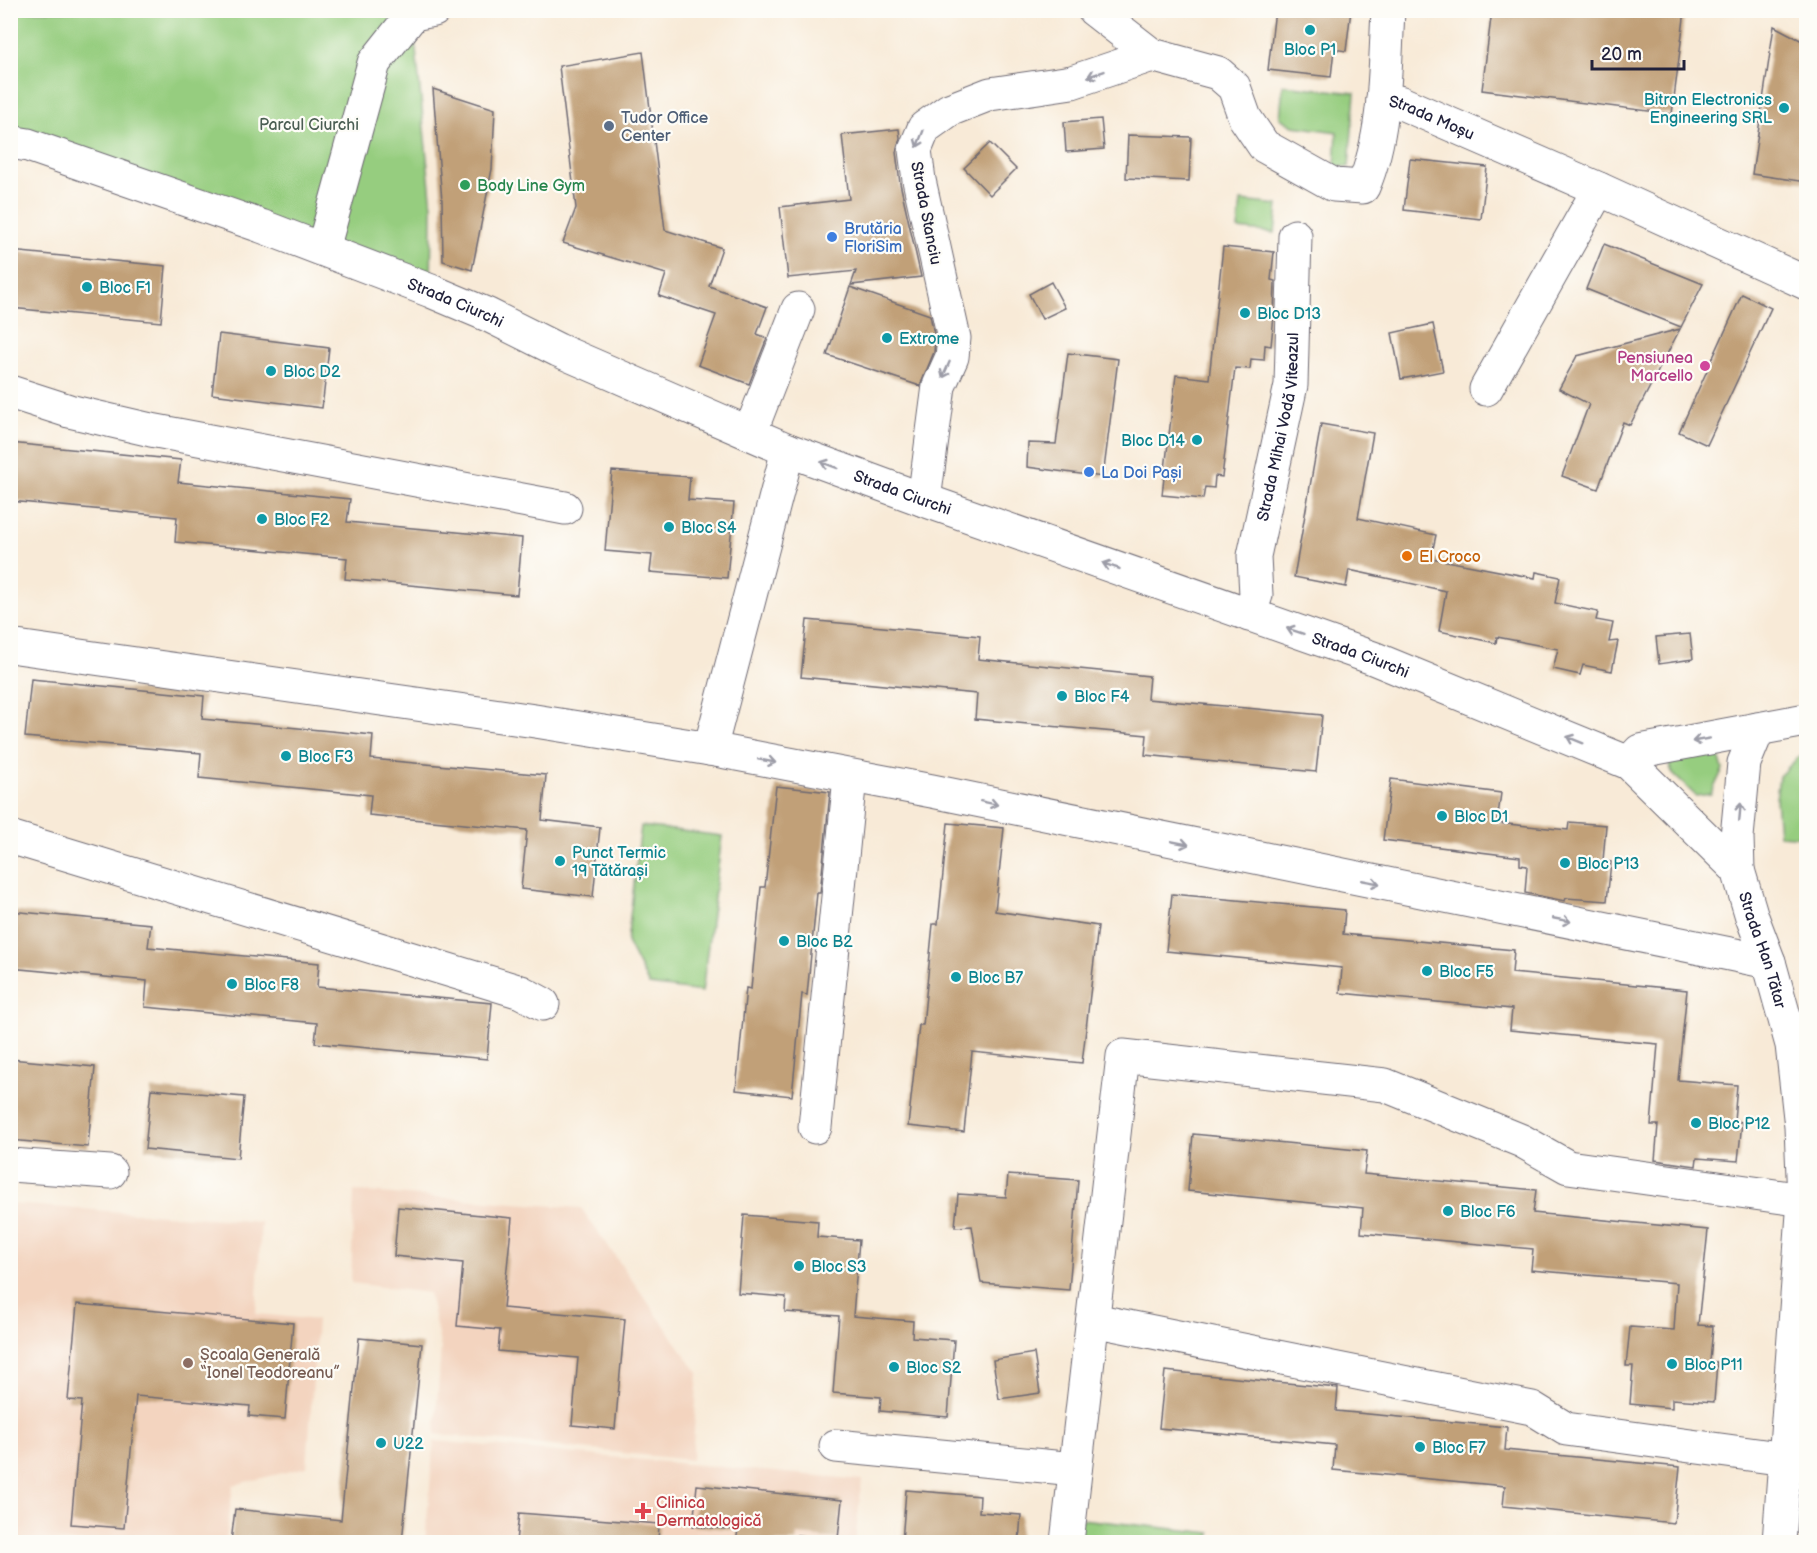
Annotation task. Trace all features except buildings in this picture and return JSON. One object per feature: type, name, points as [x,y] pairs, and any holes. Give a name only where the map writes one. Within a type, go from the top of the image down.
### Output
[{"type":"street","points":[[323,249],[374,63],[413,14],[434,10]]},
{"type":"street","name":"Strada Moșu","points":[[1094,10],[1152,55],[1218,73],[1234,87],[1245,118],[1264,146],[1334,185],[1362,187],[1375,151],[1383,99],[1399,102],[1806,283]]},
{"type":"street","points":[[1383,99],[1388,10]]},
{"type":"street","name":"Strada Stanciu","points":[[924,500],[939,386],[952,357],[954,338],[919,180],[915,150],[924,128],[949,110],[990,94],[1072,82],[1152,55]]},
{"type":"street","name":"Strada Ciurchi","points":[[10,142],[28,145],[323,249],[488,315],[558,350],[788,450],[1373,658],[1629,762]]},
{"type":"street","points":[[1486,389],[1599,189]]},
{"type":"street","name":"Strada Mihai Vodă Viteazul","points":[[1249,615],[1256,595],[1254,556],[1291,385],[1295,236]]},
{"type":"street","points":[[750,433],[798,309]]},
{"type":"street","points":[[10,392],[69,411],[151,430],[564,508]]},
{"type":"street","points":[[710,749],[788,450]]},
{"type":"street","points":[[10,646],[536,721],[710,749],[932,791],[1769,962]]},
{"type":"street","points":[[1629,762],[1640,751],[1806,720]]},
{"type":"street","points":[[1738,870],[1737,837],[1744,763],[1758,729]]},
{"type":"street","name":"Strada Han Tătar","points":[[1629,762],[1738,870],[1799,1045],[1805,1217],[1779,1542]]},
{"type":"street","points":[[815,1127],[850,777]]},
{"type":"street","points":[[10,837],[521,992],[543,1004]]},
{"type":"street","points":[[1067,1542],[1123,1056],[1385,1085],[1522,1141],[1568,1167],[1805,1217]]},
{"type":"street","points":[[10,1165],[110,1172]]},
{"type":"street","points":[[1093,1320],[1532,1408],[1566,1429],[1785,1459]]},
{"type":"street","points":[[836,1446],[1075,1469]]},
{"type":"shaded area","points":[[354,1191],[581,1208],[698,1373],[692,1460],[435,1434],[441,1348],[429,1293],[351,1283]]},
{"type":"shaded area","points":[[10,1204],[261,1222],[256,1314],[317,1320],[307,1467],[233,1485],[226,1542],[11,1542]]},
{"type":"shaded area","name":"Clinica Dermatologică","points":[[434,1441],[862,1480],[855,1542],[425,1542]]},
{"type":"green space","name":"Parcul Ciurchi","points":[[10,11],[412,11],[432,207],[431,291],[11,142]]},
{"type":"green space","points":[[1283,85],[1355,93],[1349,167],[1335,166],[1337,132],[1293,126],[1280,118]]},
{"type":"green space","points":[[1241,201],[1278,205],[1275,233],[1238,229]]},
{"type":"green space","points":[[1717,751],[1723,769],[1711,794],[1696,796],[1673,774],[1667,759]]},
{"type":"green space","points":[[1806,755],[1806,837],[1779,835],[1776,799],[1779,776],[1800,756]]},
{"type":"green space","points":[[641,826],[722,836],[702,992],[649,985],[627,942]]},
{"type":"green space","points":[[1072,1518],[1211,1533],[1210,1542],[1069,1542]]},
{"type":"place","name":"Bloc P1","points":[[1310,30]]},
{"type":"place","name":"Bitron Electronics Engineering SRL","points":[[1784,108]]},
{"type":"place","name":"Tudor Office Center","points":[[609,126]]},
{"type":"place","name":"Body Line Gym","points":[[465,185]]},
{"type":"place","name":"Brutăria FloriSim","points":[[832,237]]},
{"type":"place","name":"Bloc F1","points":[[87,287]]},
{"type":"place","name":"Bloc D13","points":[[1245,313]]},
{"type":"place","name":"Extrome","points":[[887,338]]},
{"type":"place","name":"Pensiunea Marcello","points":[[1705,366]]},
{"type":"place","name":"Bloc D2","points":[[271,371]]},
{"type":"place","name":"Bloc D14","points":[[1197,440]]},
{"type":"place","name":"La Doi Pași","points":[[1089,472]]},
{"type":"place","name":"Bloc F2","points":[[262,519]]},
{"type":"place","name":"Bloc S4","points":[[669,527]]},
{"type":"place","name":"El Croco","points":[[1407,556]]},
{"type":"place","name":"Bloc F4","points":[[1062,696]]},
{"type":"place","name":"Bloc F3","points":[[286,756]]},
{"type":"place","name":"Bloc D1","points":[[1442,816]]},
{"type":"place","name":"Punct Termic 19 Tătărași","points":[[560,861]]},
{"type":"place","name":"Bloc P13","points":[[1565,863]]},
{"type":"place","name":"Bloc B2","points":[[784,941]]},
{"type":"place","name":"Bloc F5","points":[[1427,971]]},
{"type":"place","name":"Bloc B7","points":[[956,977]]},
{"type":"place","name":"Bloc F8","points":[[232,984]]},
{"type":"place","name":"Bloc P12","points":[[1696,1123]]},
{"type":"place","name":"Bloc F6","points":[[1448,1211]]},
{"type":"place","name":"Bloc S3","points":[[799,1266]]},
{"type":"place","name":"Școala Generală “Ionel Teodoreanu”","points":[[188,1363]]},
{"type":"place","name":"Bloc P11","points":[[1672,1364]]},
{"type":"place","name":"Bloc S2","points":[[894,1367]]},
{"type":"place","name":"U22","points":[[381,1443]]},
{"type":"place","name":"Bloc F7","points":[[1420,1447]]},
{"type":"place","name":"Clinica Dermatologică","points":[[643,1511]]}]
